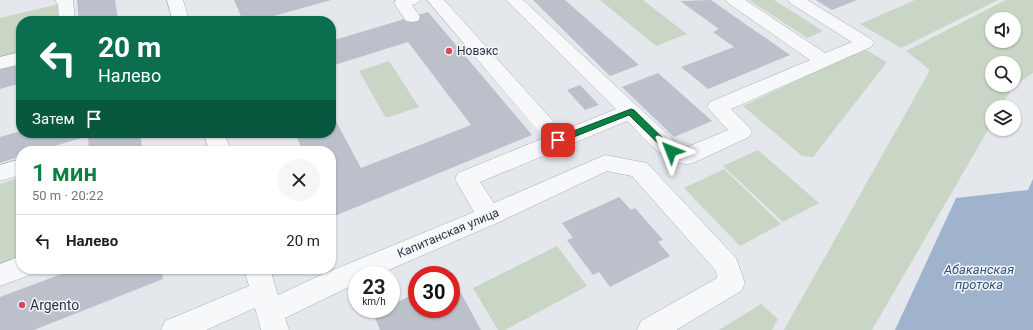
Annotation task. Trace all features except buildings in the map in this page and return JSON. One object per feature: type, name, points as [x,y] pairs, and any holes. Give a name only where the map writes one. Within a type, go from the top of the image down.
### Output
[{"type":"street","points":[[63,0],[66,1],[67,16]]},
{"type":"street","points":[[175,0],[180,16]]},
{"type":"street","points":[[412,0],[402,3],[412,17]]},
{"type":"street","points":[[434,0],[558,140]]},
{"type":"street","points":[[514,0],[671,151],[685,157],[742,132],[717,107],[865,43],[796,0]]},
{"type":"street","points":[[734,0],[824,61]]},
{"type":"street","points":[[0,63],[16,59]]},
{"type":"street","points":[[489,216],[466,179],[558,140],[631,112]]},
{"type":"street","name":"Капитанская улица","points":[[175,330],[330,283],[489,216],[605,163],[639,169],[727,266],[729,272],[732,283],[651,330]]},
{"type":"street","points":[[0,173],[16,168]]},
{"type":"street","points":[[330,283],[376,252]]},
{"type":"street","points":[[0,275],[16,269]]},
{"type":"green space","points":[[600,0],[643,0],[687,34],[656,46]]},
{"type":"green space","points":[[749,0],[774,0],[823,31],[807,38]]},
{"type":"green space","points":[[915,0],[998,0],[901,48],[860,24]]},
{"type":"green space","points":[[1006,0],[1033,0],[1033,73],[1021,81],[1021,56],[985,56],[985,92],[1010,92],[1005,100],[985,100],[985,135],[872,330],[784,330],[930,70],[906,51]]},
{"type":"green space","points":[[59,4],[60,16],[16,16],[16,54],[0,59],[0,18]]},
{"type":"green space","points":[[864,49],[887,62],[813,157],[802,156],[743,106]]},
{"type":"green space","points":[[389,61],[419,107],[386,118],[359,71]]},
{"type":"green space","points":[[758,150],[819,203],[783,222],[723,166]]},
{"type":"green space","points":[[724,169],[781,224],[740,246],[684,188]]},
{"type":"green space","points":[[16,179],[16,264],[0,269],[0,184]]},
{"type":"green space","points":[[557,246],[587,286],[505,330],[498,330],[473,288]]},
{"type":"green space","points":[[761,304],[778,319],[772,330],[719,330]]},
{"type":"water","name":"Абаканская протока","points":[[1033,179],[1033,330],[895,330],[956,198],[1028,190]]},
{"type":"place","name":"Новэкс","points":[[449,51]]},
{"type":"place","name":"Argento","points":[[22,305]]},
{"type":"route","points":[[558,140],[631,112],[671,151]]}]
